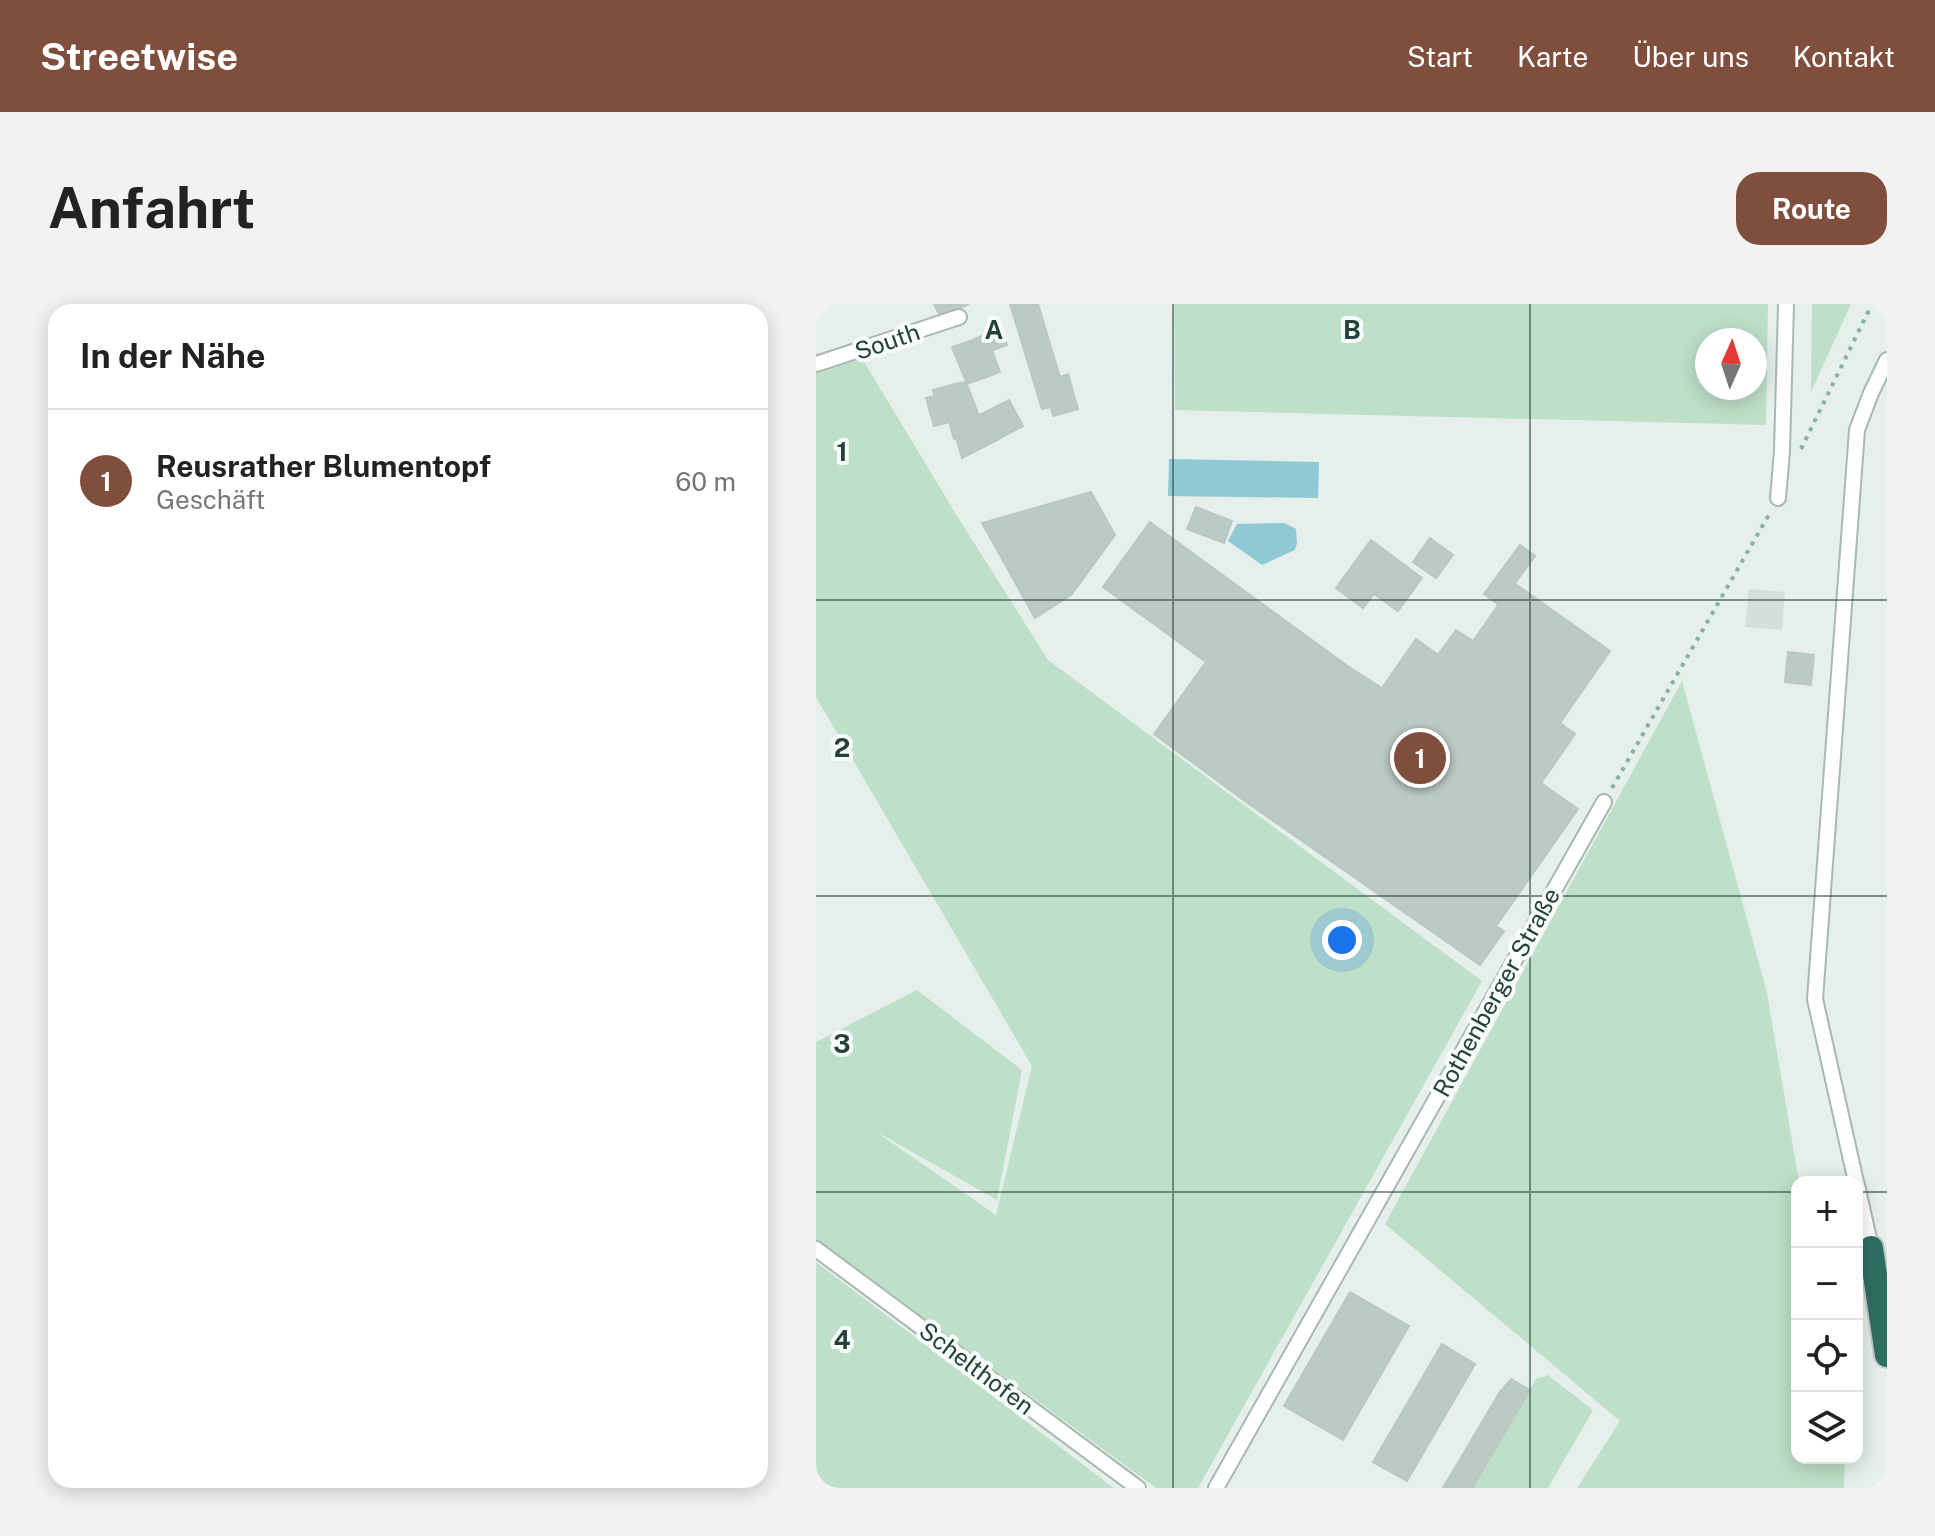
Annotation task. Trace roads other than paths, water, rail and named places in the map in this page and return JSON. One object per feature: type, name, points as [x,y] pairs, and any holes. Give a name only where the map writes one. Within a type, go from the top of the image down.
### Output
[{"type":"highway","points":[[1871,1248],[1887,1355]]},
{"type":"lane","points":[[1778,498],[1786,304]]},
{"type":"lane","name":"South","points":[[816,364],[959,317]]},
{"type":"lane","points":[[1855,1176],[1815,999],[1857,430],[1887,360]]},
{"type":"lane","name":"Rothenberger Straße","points":[[1216,1488],[1604,802]]},
{"type":"lane","points":[[1863,1211],[1871,1248]]},
{"type":"lane","name":"Schelthofen","points":[[816,1249],[1138,1488]]},
{"type":"water","points":[[1169,459],[1319,462],[1318,498],[1168,496]]},
{"type":"water","points":[[1284,523],[1296,529],[1295,550],[1262,565],[1228,541],[1237,524]]},
{"type":"place","name":"Reusrather Blumentopf","points":[[1420,758]]}]
